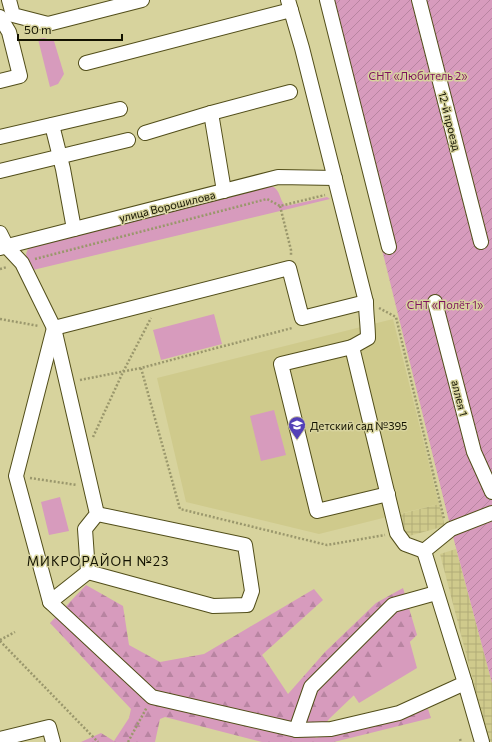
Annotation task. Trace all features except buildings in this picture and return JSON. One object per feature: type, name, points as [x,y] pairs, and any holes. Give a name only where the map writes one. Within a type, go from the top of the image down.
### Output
[{"type":"street","points":[[9,0],[13,15],[48,24],[142,0]]},
{"type":"street","points":[[327,0],[389,247]]},
{"type":"street","name":"12-й проезд","points":[[420,0],[481,242]]},
{"type":"street","points":[[86,63],[289,5],[304,55],[366,302],[368,338],[352,347],[281,364],[317,512],[388,494]]},
{"type":"street","points":[[0,17],[9,32],[20,76],[0,81]]},
{"type":"street","points":[[145,133],[211,113],[290,92]]},
{"type":"street","points":[[0,137],[120,109]]},
{"type":"street","points":[[211,113],[224,191]]},
{"type":"street","points":[[52,125],[74,229]]},
{"type":"street","points":[[0,171],[128,140]]},
{"type":"street","name":"улица Ворошилова","points":[[3,247],[278,177],[335,178]]},
{"type":"street","points":[[0,233],[3,247],[22,263],[54,328],[97,514]]},
{"type":"street","points":[[54,328],[289,268],[302,318],[366,302]]},
{"type":"street","name":"аллея 1","points":[[435,302],[474,452],[492,492]]},
{"type":"street","points":[[54,328],[16,476],[50,602],[152,697],[296,730],[331,729],[399,713],[465,683]]},
{"type":"street","points":[[352,347],[397,533],[405,544],[424,551]]},
{"type":"street","points":[[88,572],[85,529],[97,514]]},
{"type":"street","points":[[88,572],[213,606],[247,605],[252,591],[245,544],[97,514]]},
{"type":"street","points":[[424,551],[447,531],[492,514]]},
{"type":"street","points":[[424,551],[482,742]]},
{"type":"street","points":[[50,602],[88,572]]},
{"type":"street","points":[[296,730],[311,687],[393,605],[436,593]]},
{"type":"street","points":[[0,739],[49,727],[53,742]]},
{"type":"path","points":[[0,269],[267,199],[280,206],[327,195]]},
{"type":"path","points":[[280,206],[291,250],[289,268]]},
{"type":"path","points":[[84,458],[123,372],[160,301]]},
{"type":"path","points":[[366,302],[396,317],[447,531]]},
{"type":"path","points":[[0,319],[54,328]]},
{"type":"path","points":[[66,382],[142,368],[295,327]]},
{"type":"path","points":[[142,368],[180,509],[327,545],[397,533]]},
{"type":"path","points":[[16,476],[91,488]]},
{"type":"path","points":[[16,632],[0,641],[98,742]]},
{"type":"path","points":[[128,742],[152,697]]},
{"type":"shaded area","name":"Детский сад №395","points":[[393,319],[439,504],[319,534],[186,502],[157,378]]},
{"type":"shaded area","points":[[439,504],[445,526],[402,538],[397,515]]},
{"type":"shaded area","points":[[456,549],[492,683],[492,742],[489,742],[440,554]]},
{"type":"green space","name":"СНТ «Любитель 2»","points":[[320,0],[492,0],[492,683],[451,529],[371,205],[342,77]]},
{"type":"green space","points":[[44,38],[54,41],[64,74],[58,84],[50,87],[38,39]]},
{"type":"green space","points":[[271,186],[277,190],[286,206],[327,197],[330,199],[33,270],[26,256],[26,253],[30,247]]},
{"type":"green space","points":[[214,314],[222,344],[161,360],[153,330]]},
{"type":"green space","points":[[274,410],[286,455],[261,461],[250,416]]},
{"type":"green space","points":[[60,497],[69,531],[49,535],[41,502]]},
{"type":"green space","points":[[86,585],[123,606],[129,645],[160,662],[204,654],[314,589],[323,600],[262,655],[288,694],[325,652],[376,603],[403,588],[417,635],[329,719],[315,738],[428,709],[431,718],[334,742],[262,742],[165,717],[160,719],[155,742],[81,742],[101,733],[114,741],[129,718],[131,709],[50,623]]},
{"type":"green space","points":[[408,635],[417,668],[359,703],[348,687]]},
{"type":"place","name":"Детский сад №395","points":[[297,440]]},
{"type":"district","name":"МИКРОРАЙОН №23","points":[[98,561]]},
{"type":"park label","name":"СНТ «Полёт 1»","points":[[445,304]]}]
